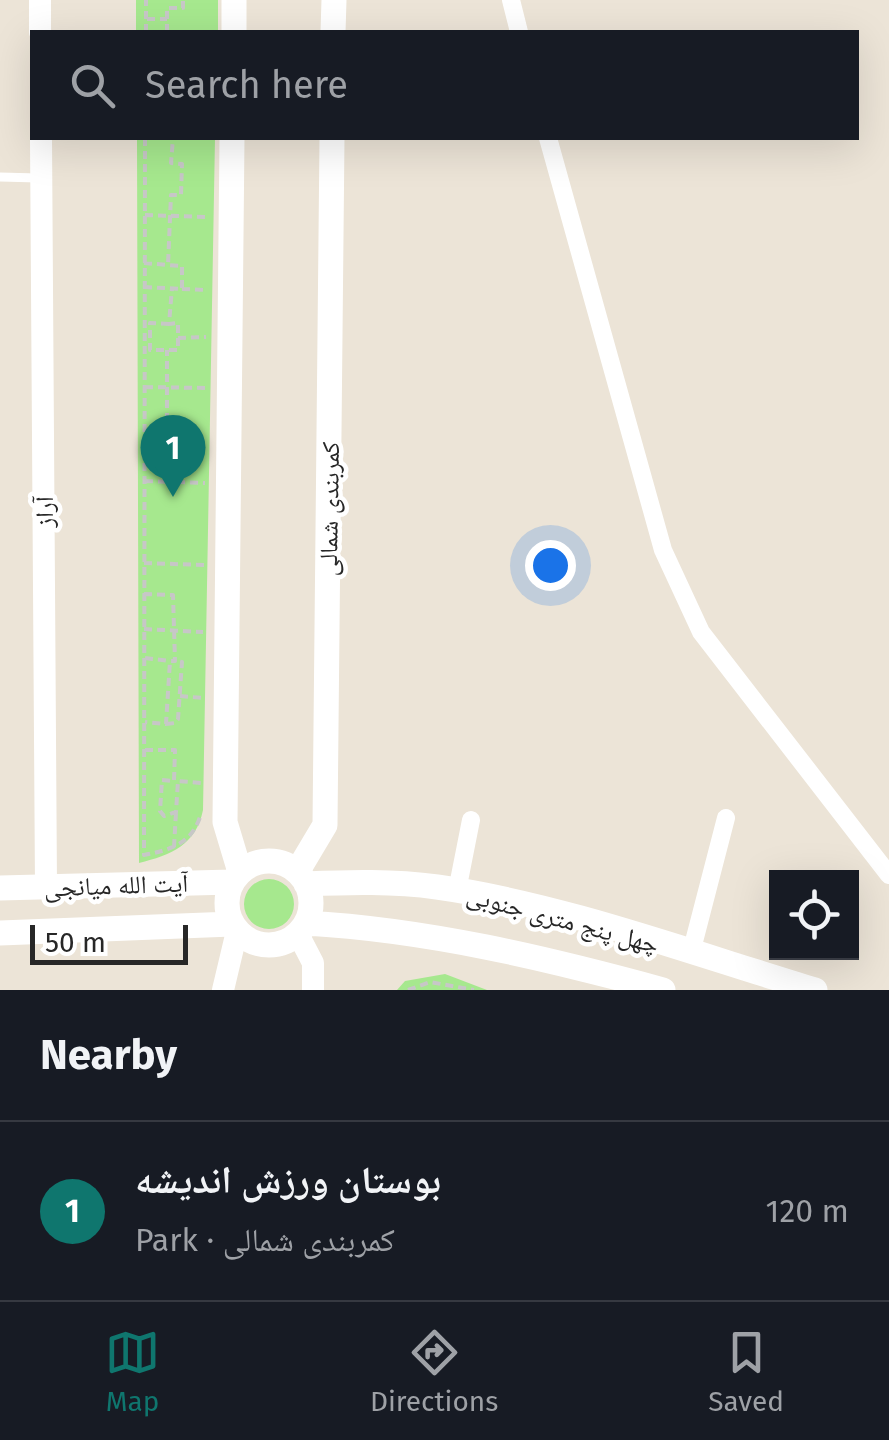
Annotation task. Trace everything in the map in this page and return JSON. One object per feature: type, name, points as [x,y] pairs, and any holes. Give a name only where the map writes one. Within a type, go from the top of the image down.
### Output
[{"type":"main road","points":[[234,0],[234,30]]},
{"type":"main road","points":[[333,30],[334,0]]},
{"type":"main road","points":[[232,140],[224,822],[236,877],[226,903],[235,928],[247,940],[273,945],[302,929],[310,910],[302,878],[275,862],[262,862],[236,877]]},
{"type":"main road","name":"کمربندی شمالی","points":[[302,878],[326,826],[332,140]]},
{"type":"main road","name":"آیت الله میانجی","points":[[0,888],[236,877]]},
{"type":"main road","name":"چهل پنج متری جنوبی","points":[[302,878],[457,892],[561,914],[815,990]]},
{"type":"main road","name":"چهل پنج متری جنوبی","points":[[302,929],[356,926],[503,949],[663,990]]},
{"type":"main road","name":"آیت الله میانجی","points":[[0,933],[235,928]]},
{"type":"street","points":[[40,0],[40,30]]},
{"type":"street","points":[[511,0],[518,30]]},
{"type":"street","name":"آراز","points":[[41,140],[46,887]]},
{"type":"street","points":[[549,140],[671,566],[702,632],[889,875]]},
{"type":"street","points":[[691,953],[726,818]]},
{"type":"street","points":[[457,892],[471,820]]},
{"type":"street","points":[[223,990],[235,928]]},
{"type":"street","points":[[302,929],[312,963],[313,990]]},
{"type":"lane","points":[[0,178],[41,178]]},
{"type":"path","points":[[146,0],[146,30]]},
{"type":"path","points":[[167,30],[167,8],[183,8],[182,0]]},
{"type":"path","points":[[146,18],[167,20]]},
{"type":"path","points":[[146,140],[144,855],[174,847],[196,828],[202,802]]},
{"type":"path","points":[[168,265],[171,195],[181,195],[182,179],[182,164],[171,164],[172,140]]},
{"type":"path","points":[[145,215],[208,218],[208,202]]},
{"type":"path","points":[[144,263],[182,266],[182,289]]},
{"type":"path","points":[[144,287],[206,290],[206,306]]},
{"type":"path","points":[[169,324],[172,288]]},
{"type":"path","points":[[178,338],[206,337],[206,322]]},
{"type":"path","points":[[150,323],[178,324],[178,350],[150,350],[147,336],[150,323]]},
{"type":"path","points":[[167,350],[167,450],[178,450],[177,482]]},
{"type":"path","points":[[144,387],[206,388]]},
{"type":"path","points":[[144,481],[205,483],[205,498]]},
{"type":"path","points":[[144,564],[204,564],[204,581]]},
{"type":"path","points":[[144,594],[173,595],[173,661],[166,724]]},
{"type":"path","points":[[144,629],[204,632],[203,648]]},
{"type":"path","points":[[144,658],[182,662],[176,723],[144,722]]},
{"type":"path","points":[[180,696],[203,698]]},
{"type":"path","points":[[144,750],[175,750],[174,847]]},
{"type":"path","points":[[176,812],[168,817],[160,812],[162,780],[202,784]]},
{"type":"path","points":[[408,990],[430,982],[474,990]]},
{"type":"green space","points":[[136,0],[218,0],[218,30],[136,30]]},
{"type":"green space","points":[[137,140],[215,140],[203,810],[195,832],[180,847],[139,863]]},
{"type":"green space","points":[[269,879],[287,886],[294,904],[287,922],[269,929],[251,922],[244,904],[251,886]]},
{"type":"green space","points":[[445,974],[487,990],[397,990],[405,981]]},
{"type":"place","name":"بوستان ورزش اندیشه","points":[[173,497]]}]
